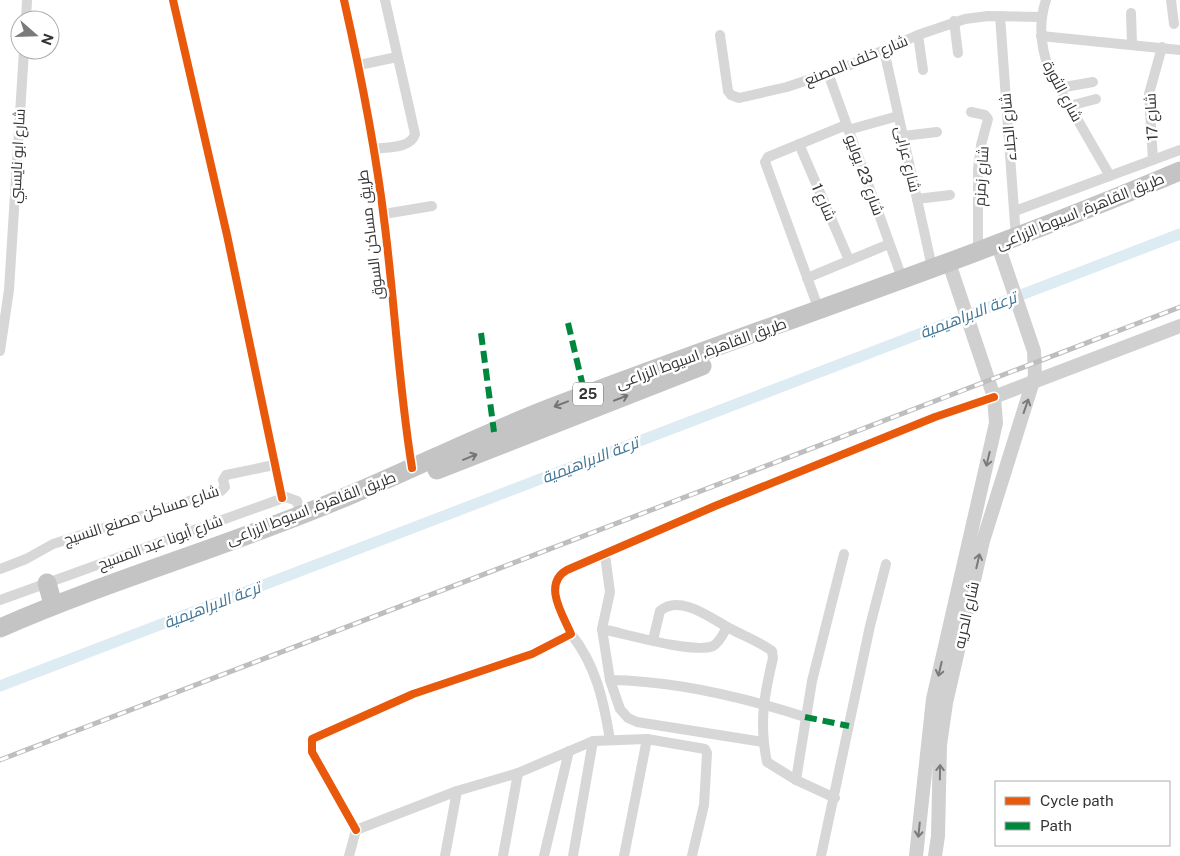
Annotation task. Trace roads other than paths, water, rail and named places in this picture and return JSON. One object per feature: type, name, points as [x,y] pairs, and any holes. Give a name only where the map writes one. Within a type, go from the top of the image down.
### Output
[{"type":"highway","name":"طريق القاهرة, اسيوط الزراعى","points":[[302,519],[412,468],[558,405],[932,267],[1016,238],[1180,171]]},
{"type":"highway","name":"طريق القاهرة, اسيوط الزراعى","points":[[0,628],[53,604],[302,519],[952,272],[1003,262],[1180,182]]},
{"type":"highway","name":"طريق القاهرة, اسيوط الزراعى","points":[[0,640],[59,613],[227,546]]},
{"type":"highway","points":[[46,583],[53,604]]},
{"type":"main road","name":"شارع الحريه","points":[[936,856],[944,717],[980,550],[1034,381],[1035,362],[1030,340],[1003,262]]},
{"type":"main road","name":"شارع الحريه","points":[[916,856],[933,699],[996,423],[994,397],[952,272]]},
{"type":"main road","points":[[994,397],[1180,326]]},
{"type":"main road","points":[[922,796],[939,796]]},
{"type":"street","points":[[173,0],[227,235],[282,498],[294,499],[299,505],[302,519]]},
{"type":"street","name":"طريق مساكن السوق","points":[[344,0],[359,65],[384,214],[401,396],[412,468]]},
{"type":"street","points":[[373,149],[407,144],[414,138],[385,0]]},
{"type":"street","name":"شارع الثورة","points":[[1046,0],[1042,17],[1041,36],[1046,61],[1069,106],[1110,176]]},
{"type":"street","points":[[1170,0],[1174,24]]},
{"type":"street","points":[[1130,13],[1132,44]]},
{"type":"street","name":"شارع الجلاء","points":[[1000,16],[1016,238]]},
{"type":"street","name":"شارع خلف المصنع","points":[[720,35],[728,91],[735,97],[765,92],[828,73],[954,22],[977,17],[1042,17]]},
{"type":"street","points":[[954,22],[958,53]]},
{"type":"street","points":[[918,35],[924,70]]},
{"type":"street","points":[[1041,36],[1180,50]]},
{"type":"street","name":"شارع 17","points":[[1153,160],[1149,94],[1162,47]]},
{"type":"street","name":"شارع عرابى","points":[[884,50],[932,267]]},
{"type":"street","points":[[359,65],[397,57]]},
{"type":"street","name":"شارع ابو نايسبي","points":[[0,351],[10,282],[23,60]]},
{"type":"street","name":"شارع 23 يوليو","points":[[828,73],[902,278]]},
{"type":"street","points":[[1059,88],[1093,82]]},
{"type":"street","points":[[1069,106],[1096,99]]},
{"type":"street","name":"شارع زمزم","points":[[972,112],[985,116],[988,119],[981,145],[978,169],[978,251]]},
{"type":"street","points":[[819,310],[765,165],[768,157],[799,144],[847,128],[898,116]]},
{"type":"street","points":[[903,136],[937,132]]},
{"type":"street","name":"شارع 1","points":[[799,144],[849,260]]},
{"type":"street","points":[[1015,211],[1180,150]]},
{"type":"street","points":[[917,199],[950,195]]},
{"type":"street","points":[[384,214],[432,206]]},
{"type":"street","points":[[807,278],[889,244]]},
{"type":"street","points":[[610,740],[605,707],[595,675],[582,648],[571,634],[556,599],[555,583],[558,577],[567,570],[699,513],[777,483],[906,429],[994,397]]},
{"type":"street","name":"شارع مساكن مصنع النسيج","points":[[0,569],[26,559],[53,544],[221,491],[225,487],[223,480],[226,475],[274,465]]},
{"type":"street","name":"شارع أبونا عبد المسيح","points":[[0,600],[282,498]]},
{"type":"street","points":[[796,780],[815,666],[844,554]]},
{"type":"street","points":[[605,555],[610,592],[602,629],[610,680],[620,709],[628,718],[763,742]]},
{"type":"street","points":[[821,856],[835,798],[870,626],[886,564]]},
{"type":"street","points":[[653,640],[660,611],[666,607],[695,610],[772,652],[773,658],[763,703],[763,742],[767,762],[796,780],[835,798]]},
{"type":"street","points":[[602,629],[673,646],[702,649],[714,645],[727,627]]},
{"type":"street","points":[[349,856],[356,830],[312,752],[312,739],[413,694],[532,654],[571,634]]},
{"type":"street","points":[[610,680],[662,684],[763,703],[805,717]]},
{"type":"street","points":[[356,830],[457,791],[518,772],[593,741],[647,739],[696,746],[705,749],[707,753],[704,805],[692,856]]},
{"type":"street","points":[[624,856],[647,739]]},
{"type":"street","points":[[573,856],[593,741]]},
{"type":"street","points":[[544,856],[569,751]]},
{"type":"street","points":[[503,856],[518,772]]},
{"type":"street","points":[[445,856],[457,791]]},
{"type":"waterway","name":"ترعة الابراهيمية","points":[[0,686],[1180,234]]},
{"type":"railway","points":[[0,760],[1180,307]]}]
